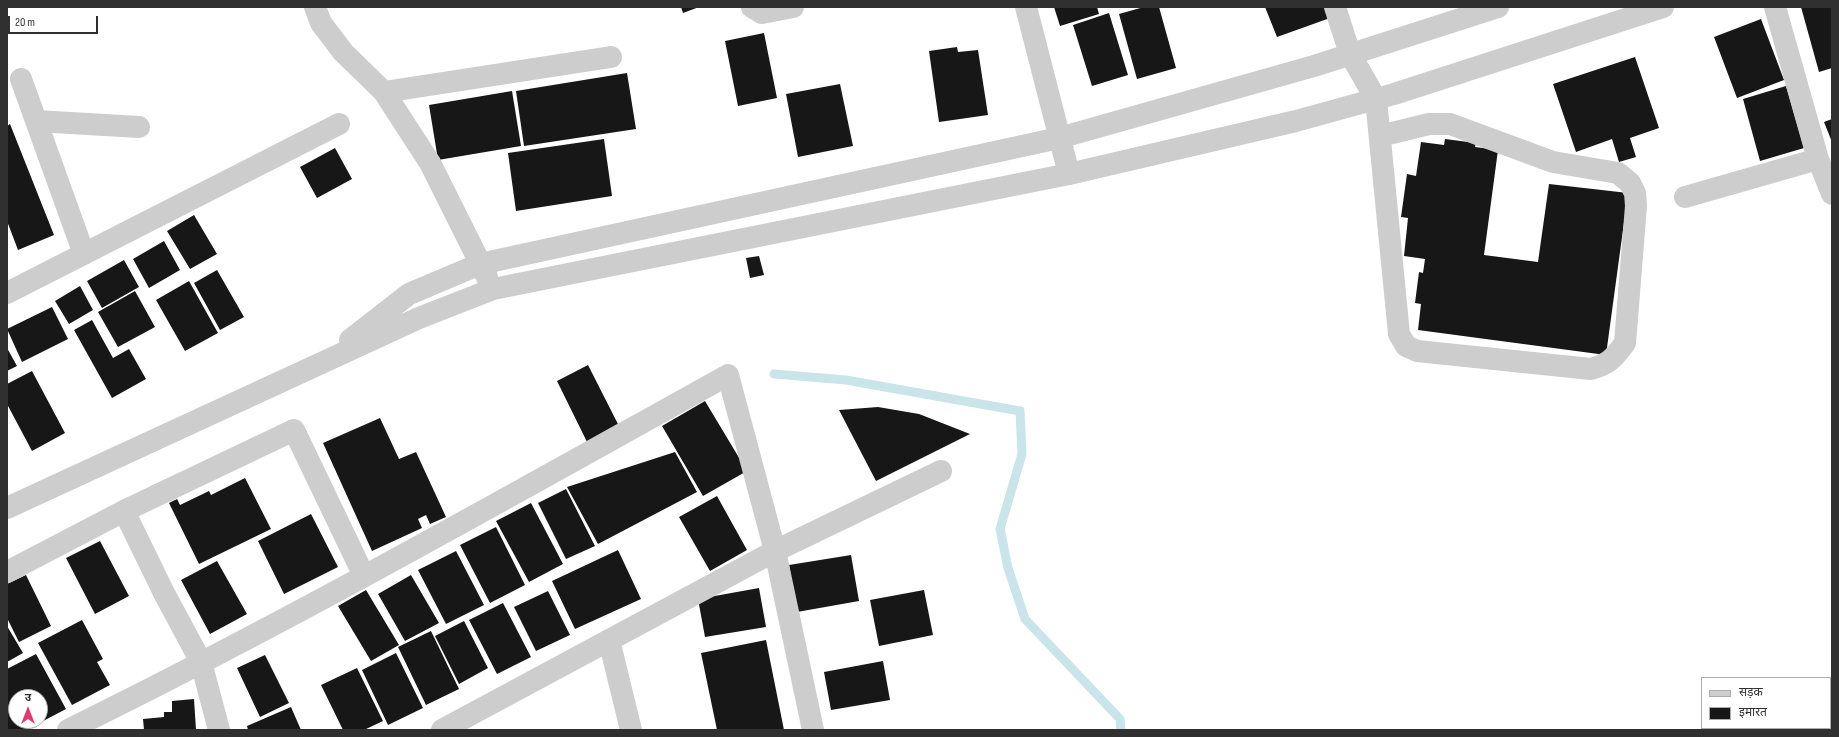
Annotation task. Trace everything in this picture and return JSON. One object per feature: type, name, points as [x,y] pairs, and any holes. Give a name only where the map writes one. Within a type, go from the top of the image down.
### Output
[{"type":"street","points":[[315,7],[321,23],[343,52],[384,92],[430,163],[493,289]]},
{"type":"street","points":[[752,7],[762,13],[793,7]]},
{"type":"street","points":[[1026,7],[1059,138],[1070,174]]},
{"type":"street","points":[[1335,7],[1350,54],[1376,99],[1399,334],[1406,346],[1418,351],[1592,369],[1604,365],[1614,358],[1624,343],[1636,206],[1635,194],[1630,182],[1618,173],[1553,162],[1450,124],[1429,124],[1380,136]]},
{"type":"street","points":[[324,360],[409,294],[453,274],[480,264],[1059,138],[1350,54],[1498,7]]},
{"type":"street","points":[[7,508],[324,360],[419,318],[493,289],[1070,174],[1296,121],[1376,99],[1663,7]]},
{"type":"street","points":[[1775,7],[1818,159],[1832,194]]},
{"type":"street","points":[[384,92],[611,57]]},
{"type":"street","points":[[21,79],[84,254]]},
{"type":"street","points":[[36,121],[139,127]]},
{"type":"street","points":[[7,294],[339,124]]},
{"type":"street","points":[[1685,197],[1818,159]]},
{"type":"street","points":[[68,730],[364,576],[728,375],[775,551],[813,730]]},
{"type":"street","points":[[7,572],[124,511],[294,430],[364,576]]},
{"type":"street","points":[[442,730],[775,551],[941,471]]},
{"type":"street","points":[[124,511],[164,593],[201,662],[219,730]]},
{"type":"street","points":[[609,640],[631,730]]},
{"type":"building","points":[[681,7],[699,7],[683,13]]},
{"type":"building","points":[[1054,7],[1097,7],[1099,14],[1060,26]]},
{"type":"building","points":[[1144,7],[1159,7],[1176,68],[1137,79],[1119,14]]},
{"type":"building","points":[[1265,7],[1326,7],[1330,18],[1277,37]]},
{"type":"building","points":[[1801,7],[1832,7],[1832,68],[1819,72]]},
{"type":"building","points":[[1109,13],[1128,75],[1092,86],[1073,25]]},
{"type":"building","points":[[1761,19],[1784,80],[1737,98],[1714,37]]},
{"type":"building","points":[[764,33],[777,98],[738,106],[725,41]]},
{"type":"building","points":[[957,47],[958,52],[978,50],[988,115],[939,122],[929,51]]},
{"type":"building","points":[[1635,57],[1659,128],[1630,138],[1636,157],[1619,162],[1612,139],[1576,152],[1553,84]]},
{"type":"building","points":[[627,73],[636,129],[524,146],[516,91]]},
{"type":"building","points":[[840,84],[853,146],[798,157],[786,94]]},
{"type":"building","points":[[1786,86],[1804,148],[1760,161],[1743,99]]},
{"type":"building","points":[[512,91],[521,146],[438,160],[429,105]]},
{"type":"building","points":[[1832,119],[1832,142],[1824,122]]},
{"type":"building","points":[[10,124],[54,235],[18,250],[7,221],[7,126]]},
{"type":"building","points":[[604,139],[612,196],[516,211],[508,153]]},
{"type":"building","points":[[1445,139],[1476,143],[1475,147],[1498,150],[1484,255],[1538,262],[1549,184],[1628,193],[1606,355],[1418,330],[1421,304],[1415,303],[1419,272],[1423,273],[1425,259],[1404,256],[1408,218],[1401,217],[1407,174],[1416,176],[1421,142],[1444,145]]},
{"type":"building","points":[[335,148],[352,179],[317,198],[300,167]]},
{"type":"building","points":[[194,215],[217,254],[190,269],[167,231]]},
{"type":"building","points":[[164,241],[180,270],[149,288],[133,259]]},
{"type":"building","points":[[759,256],[764,275],[750,278],[746,258]]},
{"type":"building","points":[[124,260],[139,287],[102,308],[87,281]]},
{"type":"building","points":[[217,270],[244,317],[220,330],[194,283]]},
{"type":"building","points":[[189,281],[218,333],[185,351],[156,300]]},
{"type":"building","points":[[80,286],[93,310],[69,324],[55,301]]},
{"type":"building","points":[[135,291],[155,327],[118,347],[98,312]]},
{"type":"building","points":[[52,307],[68,339],[22,362],[7,329]]},
{"type":"building","points":[[92,320],[113,358],[129,349],[146,379],[112,398],[74,330]]},
{"type":"building","points":[[7,348],[17,366],[7,371]]},
{"type":"building","points":[[588,365],[621,430],[589,446],[557,381]]},
{"type":"building","points":[[32,371],[65,433],[32,451],[7,404],[7,384]]},
{"type":"building","points":[[705,401],[747,471],[703,496],[662,426]]},
{"type":"building","points":[[878,407],[919,414],[970,434],[876,481],[839,410]]},
{"type":"building","points":[[380,418],[399,459],[416,452],[446,517],[430,524],[426,515],[418,519],[422,528],[372,551],[323,443]]},
{"type":"building","points":[[675,452],[697,492],[598,544],[567,487]]},
{"type":"building","points":[[245,478],[271,529],[199,564],[169,503],[177,499],[180,505],[209,491],[211,495]]},
{"type":"building","points":[[566,489],[595,546],[566,559],[538,503]]},
{"type":"building","points":[[717,496],[747,550],[710,571],[679,517]]},
{"type":"building","points":[[531,503],[563,564],[529,582],[496,521]]},
{"type":"building","points":[[311,514],[338,567],[284,594],[258,541]]},
{"type":"building","points":[[496,527],[525,585],[490,603],[460,545]]},
{"type":"building","points":[[100,541],[129,596],[95,614],[66,558]]},
{"type":"building","points":[[618,550],[641,599],[575,629],[552,581]]},
{"type":"building","points":[[456,551],[484,605],[446,624],[418,570]]},
{"type":"building","points":[[851,555],[859,601],[797,612],[789,565]]},
{"type":"building","points":[[217,561],[247,614],[210,634],[181,580]]},
{"type":"building","points":[[26,575],[51,626],[19,642],[7,618],[7,584]]},
{"type":"building","points":[[411,575],[439,623],[405,641],[378,594]]},
{"type":"building","points":[[759,588],[766,627],[705,637],[698,599]]},
{"type":"building","points":[[366,590],[399,645],[371,661],[338,606]]},
{"type":"building","points":[[924,590],[933,635],[879,646],[870,600]]},
{"type":"building","points":[[548,591],[570,635],[536,651],[514,607]]},
{"type":"building","points":[[503,603],[531,657],[497,674],[469,620]]},
{"type":"building","points":[[82,620],[103,659],[97,662],[110,685],[72,705],[38,643]]},
{"type":"building","points":[[464,621],[488,668],[459,684],[435,636]]},
{"type":"building","points":[[7,626],[23,653],[7,662]]},
{"type":"building","points":[[431,631],[459,689],[426,705],[398,647]]},
{"type":"building","points":[[766,640],[784,730],[717,730],[701,653]]},
{"type":"building","points":[[396,653],[423,708],[388,725],[362,670]]},
{"type":"building","points":[[36,654],[66,709],[48,718],[48,689],[8,689],[8,729],[28,729],[7,730],[7,669]]},
{"type":"building","points":[[265,655],[289,703],[260,717],[237,668]]},
{"type":"building","points":[[883,661],[890,700],[831,710],[824,672]]},
{"type":"building","points":[[357,668],[383,721],[364,730],[343,730],[321,685]]},
{"type":"building","points":[[194,699],[196,730],[144,730],[143,719],[164,717],[164,712],[172,712],[172,701]]},
{"type":"building","points":[[291,707],[301,730],[248,730],[247,726]]},
{"type":"waterway","points":[[774,374],[846,380],[1020,411],[1022,454],[1000,529],[1008,568],[1025,619],[1120,719],[1121,730]]}]
